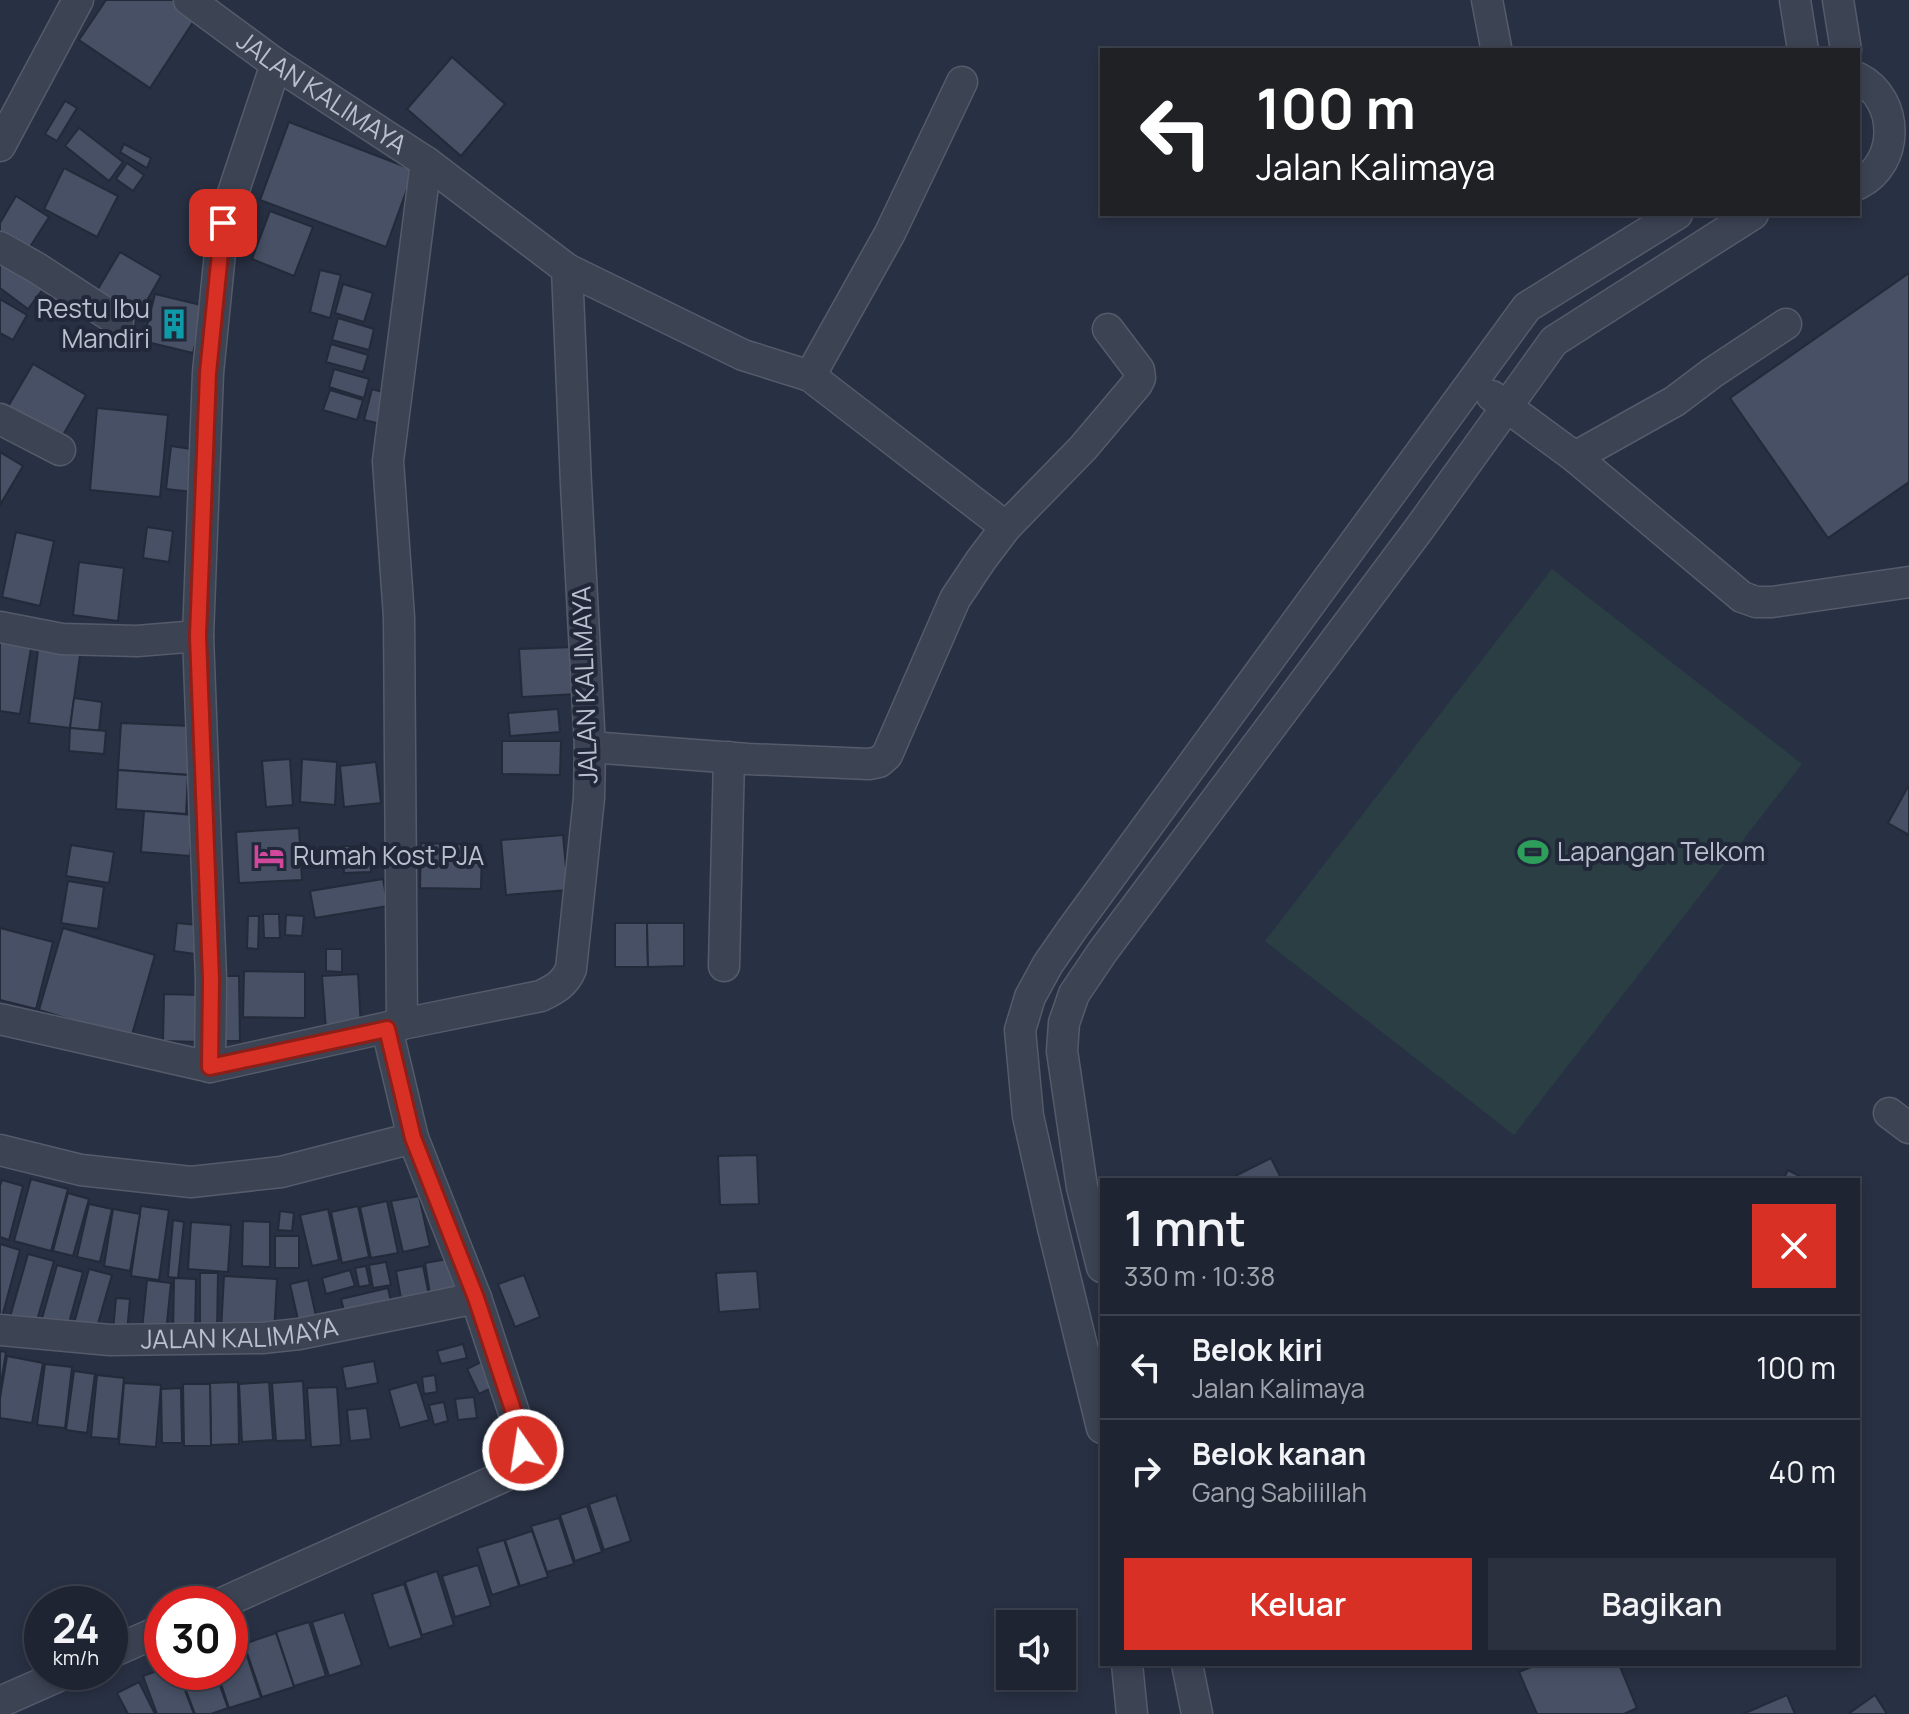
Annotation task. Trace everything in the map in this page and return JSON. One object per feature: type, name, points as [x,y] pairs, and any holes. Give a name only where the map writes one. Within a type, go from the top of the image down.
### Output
[{"type":"street","points":[[0,146],[78,0]]},
{"type":"street","name":"JALAN KALIMAYA","points":[[0,1019],[210,1067],[541,996],[567,979],[571,969],[589,798],[590,747],[567,269],[426,162],[276,64],[189,0]]},
{"type":"street","points":[[1487,0],[1496,47]]},
{"type":"street","points":[[1795,0],[1803,48]]},
{"type":"street","points":[[1838,0],[1846,48]]},
{"type":"street","points":[[210,1067],[211,979],[198,636],[208,373],[223,223],[276,64]]},
{"type":"street","points":[[1860,79],[1877,94],[1900,123],[1879,167],[1860,183]]},
{"type":"street","points":[[810,376],[890,233],[962,82]]},
{"type":"street","points":[[248,1591],[509,1474],[519,1462],[523,1450],[522,1437],[476,1298],[413,1138],[394,1026],[399,617],[388,461],[426,162]]},
{"type":"street","points":[[1100,1420],[1028,1116],[1020,1030],[1030,997],[1073,928],[1527,307],[1674,216]]},
{"type":"street","points":[[1100,1259],[1082,1187],[1062,1051],[1064,1023],[1074,994],[1419,529],[1554,341],[1750,216]]},
{"type":"street","points":[[0,247],[118,321]]},
{"type":"street","points":[[567,269],[743,355],[810,376],[1006,527]]},
{"type":"street","points":[[1527,307],[1554,341]]},
{"type":"street","points":[[1575,457],[1675,401],[1786,324]]},
{"type":"street","points":[[590,747],[729,757],[879,762],[887,755],[955,599],[1006,527],[1083,448],[1137,384],[1139,370],[1108,329]]},
{"type":"street","points":[[1472,381],[1575,457],[1742,597],[1756,602],[1772,602],[1909,582]]},
{"type":"street","points":[[0,419],[60,450]]},
{"type":"street","points":[[0,627],[62,639],[137,641],[198,636]]},
{"type":"street","points":[[724,966],[729,757]]},
{"type":"street","points":[[1073,928],[1103,951]]},
{"type":"street","points":[[0,1150],[81,1170],[191,1182],[281,1172],[413,1138]]},
{"type":"street","points":[[1047,1198],[1082,1187]]},
{"type":"street","name":"JALAN KALIMAYA","points":[[0,1330],[110,1340],[262,1338],[299,1334],[476,1298]]},
{"type":"street","points":[[1127,1666],[1132,1714]]},
{"type":"street","points":[[1187,1666],[1197,1714]]},
{"type":"street","points":[[0,1702],[27,1690]]},
{"type":"shaded area","name":"Lapangan Telkom","points":[[1552,569],[1802,764],[1514,1135],[1265,941]]},
{"type":"building","points":[[106,0],[173,0],[197,16],[150,88],[79,40]]},
{"type":"building","points":[[452,57],[505,104],[461,156],[407,109]]},
{"type":"building","points":[[65,101],[77,108],[57,141],[45,134]]},
{"type":"building","points":[[289,122],[414,170],[386,247],[260,200]]},
{"type":"building","points":[[79,128],[123,162],[109,181],[65,146]]},
{"type":"building","points":[[124,144],[151,158],[147,168],[120,152]]},
{"type":"building","points":[[127,163],[144,175],[133,191],[116,179]]},
{"type":"building","points":[[64,168],[118,196],[97,237],[44,209]]},
{"type":"building","points":[[16,196],[49,217],[28,250],[0,232],[0,223]]},
{"type":"building","points":[[270,211],[313,227],[294,276],[252,259]]},
{"type":"building","points":[[120,252],[161,276],[134,323],[92,299]]},
{"type":"building","points":[[0,258],[43,289],[28,309],[0,288]]},
{"type":"building","points":[[320,270],[341,275],[330,318],[310,312]]},
{"type":"building","points":[[1909,273],[1909,482],[1828,538],[1730,398]]},
{"type":"building","points":[[343,284],[373,293],[364,322],[335,313]]},
{"type":"building","name":"Restu Ibu Mandiri","points":[[155,294],[205,306],[193,353],[143,341]]},
{"type":"building","points":[[0,299],[27,315],[13,340],[0,333]]},
{"type":"building","points":[[338,318],[374,329],[369,350],[332,340]]},
{"type":"building","points":[[331,344],[368,355],[363,372],[326,362]]},
{"type":"building","points":[[33,364],[86,395],[59,442],[6,410]]},
{"type":"building","points":[[334,369],[369,379],[364,398],[329,387]]},
{"type":"building","points":[[372,389],[389,394],[381,424],[364,420]]},
{"type":"building","points":[[330,390],[363,400],[357,420],[323,410]]},
{"type":"building","points":[[97,408],[168,415],[160,497],[90,490]]},
{"type":"building","points":[[171,446],[198,450],[193,492],[166,489]]},
{"type":"building","points":[[0,452],[23,466],[0,505]]},
{"type":"building","points":[[147,527],[173,531],[169,562],[143,558]]},
{"type":"building","points":[[16,532],[54,541],[40,606],[2,597]]},
{"type":"building","points":[[79,562],[124,568],[118,621],[73,615]]},
{"type":"building","points":[[0,636],[32,642],[20,714],[0,711]]},
{"type":"building","points":[[39,642],[81,648],[70,728],[29,723]]},
{"type":"building","points":[[574,647],[577,694],[522,697],[519,649]]},
{"type":"building","points":[[74,698],[102,702],[99,731],[70,728]]},
{"type":"building","points":[[558,709],[560,732],[510,736],[508,713]]},
{"type":"building","points":[[121,723],[191,726],[188,775],[118,770]]},
{"type":"building","points":[[70,728],[106,731],[104,754],[69,751]]},
{"type":"building","points":[[502,741],[561,741],[560,775],[502,774]]},
{"type":"building","points":[[290,759],[293,805],[266,807],[262,761]]},
{"type":"building","points":[[302,759],[337,762],[335,805],[300,802]]},
{"type":"building","points":[[376,762],[381,803],[344,807],[340,766]]},
{"type":"building","points":[[118,770],[188,775],[186,814],[116,809]]},
{"type":"building","points":[[1909,785],[1909,835],[1888,823]]},
{"type":"building","points":[[144,811],[193,815],[190,856],[141,852]]},
{"type":"building","name":"Rumah Kost PJA","points":[[299,828],[302,880],[239,883],[236,832]]},
{"type":"building","points":[[563,835],[568,890],[506,895],[501,840]]},
{"type":"building","points":[[421,843],[482,845],[481,889],[420,888]]},
{"type":"building","points":[[71,845],[114,852],[109,883],[66,876]]},
{"type":"building","points":[[343,846],[370,846],[371,872],[344,873]]},
{"type":"building","points":[[383,879],[388,906],[315,918],[310,891]]},
{"type":"building","points":[[68,881],[104,887],[98,929],[61,923]]},
{"type":"building","points":[[263,914],[279,914],[280,938],[264,938]]},
{"type":"building","points":[[286,915],[304,916],[302,936],[285,935]]},
{"type":"building","points":[[248,916],[259,916],[258,949],[247,948]]},
{"type":"building","points":[[177,923],[198,925],[195,954],[174,951]]},
{"type":"building","points":[[615,923],[647,923],[648,967],[615,967]]},
{"type":"building","points":[[647,923],[684,923],[684,966],[648,967]]},
{"type":"building","points":[[0,928],[53,942],[36,1009],[0,1000]]},
{"type":"building","points":[[63,928],[155,955],[131,1038],[39,1010]]},
{"type":"building","points":[[326,949],[342,949],[342,972],[326,971]]},
{"type":"building","points":[[244,971],[305,972],[305,1018],[243,1017]]},
{"type":"building","points":[[358,974],[361,1028],[326,1030],[322,976]]},
{"type":"building","points":[[220,976],[239,976],[240,1041],[221,1041]]},
{"type":"building","points":[[164,994],[201,995],[200,1042],[163,1041]]},
{"type":"building","points":[[757,1155],[759,1204],[720,1205],[718,1156]]},
{"type":"building","points":[[1271,1158],[1281,1178],[1231,1178]]},
{"type":"building","points":[[1788,1170],[1803,1178],[1784,1178]]},
{"type":"building","points":[[31,1179],[68,1189],[51,1251],[14,1241]]},
{"type":"building","points":[[2,1180],[23,1186],[9,1240],[0,1237]]},
{"type":"building","points":[[68,1193],[89,1199],[73,1256],[53,1251]]},
{"type":"building","points":[[419,1196],[430,1246],[403,1252],[391,1201]]},
{"type":"building","points":[[387,1201],[398,1253],[371,1258],[360,1207]]},
{"type":"building","points":[[89,1204],[112,1209],[100,1262],[77,1257]]},
{"type":"building","points":[[141,1206],[169,1210],[159,1280],[131,1276]]},
{"type":"building","points":[[358,1206],[369,1257],[342,1263],[331,1212]]},
{"type":"building","points":[[113,1209],[140,1214],[130,1271],[104,1266]]},
{"type":"building","points":[[328,1209],[339,1260],[312,1266],[300,1215]]},
{"type":"building","points":[[280,1211],[294,1213],[292,1231],[278,1230]]},
{"type":"building","points":[[173,1220],[184,1222],[178,1278],[168,1277]]},
{"type":"building","points":[[243,1221],[270,1222],[270,1267],[242,1266]]},
{"type":"building","points":[[191,1222],[231,1225],[228,1272],[188,1269]]},
{"type":"building","points":[[275,1236],[299,1236],[299,1268],[275,1268]]},
{"type":"building","points":[[0,1244],[20,1250],[2,1317],[0,1317]]},
{"type":"building","points":[[28,1254],[54,1261],[36,1324],[10,1317]]},
{"type":"building","points":[[459,1257],[465,1295],[431,1300],[425,1263]]},
{"type":"building","points":[[386,1262],[391,1285],[373,1288],[369,1265]]},
{"type":"building","points":[[57,1265],[83,1272],[67,1330],[41,1322]]},
{"type":"building","points":[[366,1266],[370,1285],[359,1287],[355,1268]]},
{"type":"building","points":[[423,1266],[430,1300],[402,1304],[396,1271]]},
{"type":"building","points":[[89,1269],[112,1275],[95,1334],[73,1327]]},
{"type":"building","points":[[350,1270],[355,1286],[326,1294],[322,1278]]},
{"type":"building","points":[[757,1271],[760,1309],[719,1312],[716,1273]]},
{"type":"building","points":[[200,1273],[218,1273],[217,1332],[200,1332]]},
{"type":"building","points":[[524,1275],[540,1317],[515,1327],[498,1284]]},
{"type":"building","points":[[224,1276],[277,1279],[274,1333],[221,1330]]},
{"type":"building","points":[[174,1278],[196,1279],[195,1332],[173,1332]]},
{"type":"building","points":[[147,1280],[171,1283],[166,1332],[142,1330]]},
{"type":"building","points":[[308,1280],[316,1316],[298,1320],[290,1284]]},
{"type":"building","points":[[388,1288],[392,1306],[346,1318],[341,1299]]},
{"type":"building","points":[[116,1298],[130,1299],[127,1332],[113,1330]]},
{"type":"building","points":[[463,1344],[467,1358],[441,1364],[437,1351]]},
{"type":"building","points":[[0,1351],[6,1352],[0,1389]]},
{"type":"building","points":[[7,1356],[43,1363],[32,1423],[0,1418]]},
{"type":"building","points":[[374,1361],[378,1383],[346,1389],[342,1367]]},
{"type":"building","points":[[483,1361],[496,1386],[479,1394],[467,1369]]},
{"type":"building","points":[[45,1364],[72,1367],[65,1428],[37,1425]]},
{"type":"building","points":[[74,1371],[95,1374],[87,1433],[66,1430]]},
{"type":"building","points":[[97,1375],[124,1378],[118,1439],[91,1437]]},
{"type":"building","points":[[435,1375],[437,1392],[424,1394],[422,1377]]},
{"type":"building","points":[[303,1381],[306,1440],[276,1441],[272,1383]]},
{"type":"building","points":[[238,1382],[239,1444],[211,1445],[210,1383]]},
{"type":"building","points":[[269,1382],[273,1440],[242,1442],[239,1384]]},
{"type":"building","points":[[417,1382],[429,1420],[400,1428],[389,1390]]},
{"type":"building","points":[[124,1383],[161,1385],[156,1447],[119,1444]]},
{"type":"building","points":[[183,1384],[210,1384],[211,1446],[184,1446]]},
{"type":"building","points":[[337,1387],[341,1445],[311,1447],[307,1388]]},
{"type":"building","points":[[181,1388],[182,1443],[162,1443],[161,1389]]},
{"type":"building","points":[[474,1397],[477,1418],[458,1420],[455,1399]]},
{"type":"building","points":[[444,1402],[448,1421],[434,1425],[429,1405]]},
{"type":"building","points":[[367,1408],[371,1439],[350,1441],[347,1410]]},
{"type":"building","points":[[616,1495],[631,1541],[604,1550],[589,1504]]},
{"type":"building","points":[[587,1506],[602,1552],[575,1561],[560,1515]]},
{"type":"building","points":[[559,1518],[574,1564],[547,1572],[531,1526]]},
{"type":"building","points":[[532,1531],[548,1577],[520,1586],[505,1540]]},
{"type":"building","points":[[504,1540],[519,1586],[492,1595],[477,1548]]},
{"type":"building","points":[[478,1565],[491,1606],[455,1617],[442,1576]]},
{"type":"building","points":[[437,1571],[454,1625],[422,1635],[405,1582]]},
{"type":"building","points":[[404,1584],[422,1638],[389,1648],[372,1594]]},
{"type":"building","points":[[344,1612],[362,1665],[329,1676],[312,1622]]},
{"type":"building","points":[[309,1622],[326,1676],[294,1686],[276,1632]]},
{"type":"building","points":[[276,1633],[294,1687],[262,1697],[248,1656],[248,1643]]},
{"type":"building","points":[[248,1659],[261,1698],[229,1708],[223,1690],[248,1690]]},
{"type":"building","points":[[1534,1666],[1620,1666],[1637,1708],[1624,1714],[1537,1714],[1519,1672]]},
{"type":"building","points":[[139,1682],[155,1714],[128,1714],[117,1693]]},
{"type":"building","points":[[148,1690],[185,1690],[194,1714],[157,1714]]},
{"type":"building","points":[[186,1690],[222,1690],[228,1708],[211,1714],[195,1714]]},
{"type":"building","points":[[1787,1695],[1795,1714],[1743,1714]]},
{"type":"building","points":[[1875,1695],[1887,1714],[1848,1714]]},
{"type":"place","name":"Restu Ibu Mandiri","points":[[174,324]]},
{"type":"place","name":"Lapangan Telkom","points":[[1533,852]]},
{"type":"place","name":"Rumah Kost PJA","points":[[269,856]]},
{"type":"route","points":[[223,223],[208,373],[198,636],[211,979],[210,1067],[387,1029],[413,1138],[476,1298],[522,1437],[523,1450]]}]
